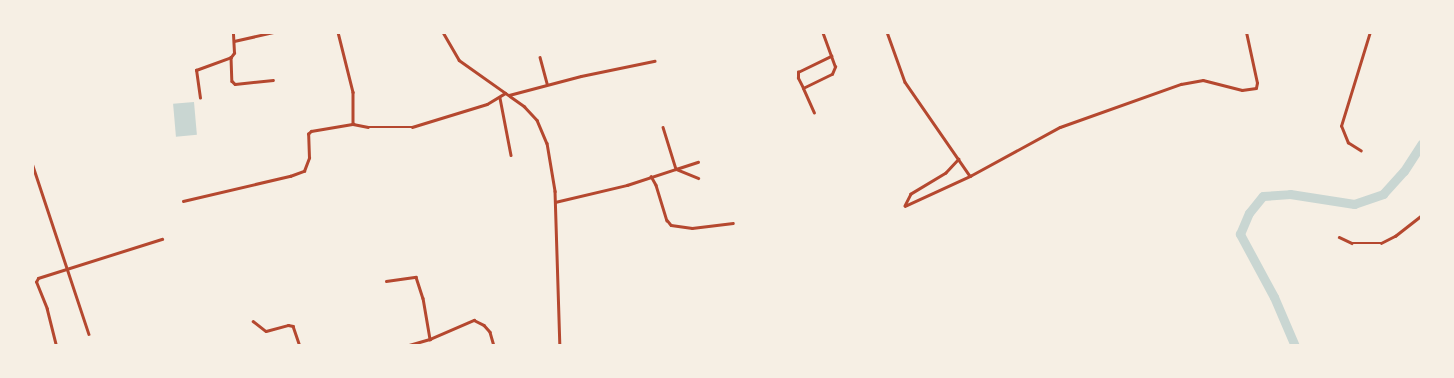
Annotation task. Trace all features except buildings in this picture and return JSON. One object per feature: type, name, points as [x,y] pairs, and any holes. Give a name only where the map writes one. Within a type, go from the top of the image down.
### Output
[{"type":"street","points":[[233,32],[232,81],[235,84],[273,80]]},
{"type":"street","points":[[234,41],[274,32]]},
{"type":"street","points":[[338,32],[353,92],[353,124]]},
{"type":"street","points":[[443,32],[459,60],[509,95],[537,120],[544,135],[553,174],[560,346]]},
{"type":"street","points":[[803,88],[832,74],[835,67],[822,32]]},
{"type":"street","points":[[888,32],[905,82],[937,131],[970,176]]},
{"type":"street","points":[[959,159],[950,170],[912,194],[904,206],[970,176],[1060,127],[1181,84],[1203,80],[1242,90],[1256,88],[1258,84],[1246,32]]},
{"type":"street","points":[[1361,151],[1348,143],[1342,133],[1342,126],[1370,32]]},
{"type":"street","points":[[540,56],[547,85]]},
{"type":"street","points":[[814,113],[798,78],[798,72],[831,56]]},
{"type":"street","points":[[200,98],[196,70],[231,57]]},
{"type":"street","points":[[509,95],[581,76],[654,61]]},
{"type":"street","points":[[183,201],[304,171],[309,158],[308,134],[311,131],[353,124],[368,127],[412,127],[459,114],[500,98],[505,93]]},
{"type":"street","points":[[500,98],[511,155]]},
{"type":"street","points":[[664,127],[676,169]]},
{"type":"street","points":[[555,202],[627,185],[698,162]]},
{"type":"street","points":[[32,163],[89,334]]},
{"type":"street","points":[[676,169],[698,178]]},
{"type":"street","points":[[651,176],[656,185],[667,220],[671,225],[692,228],[733,223]]},
{"type":"street","points":[[1339,237],[1352,243],[1382,243],[1395,236],[1422,215]]},
{"type":"street","points":[[56,346],[47,309],[36,282],[39,276],[162,239]]},
{"type":"street","points":[[386,280],[416,277],[430,339]]},
{"type":"street","points":[[409,345],[430,339],[474,320],[484,325],[490,332],[494,346]]},
{"type":"street","points":[[253,321],[266,331],[288,325],[292,326],[300,346]]},
{"type":"shaded area","points":[[194,102],[197,135],[176,137],[173,104]]},
{"type":"waterway","points":[[1295,346],[1274,297],[1240,234],[1249,213],[1263,196],[1290,194],[1354,204],[1383,194],[1404,171],[1422,143]]}]
